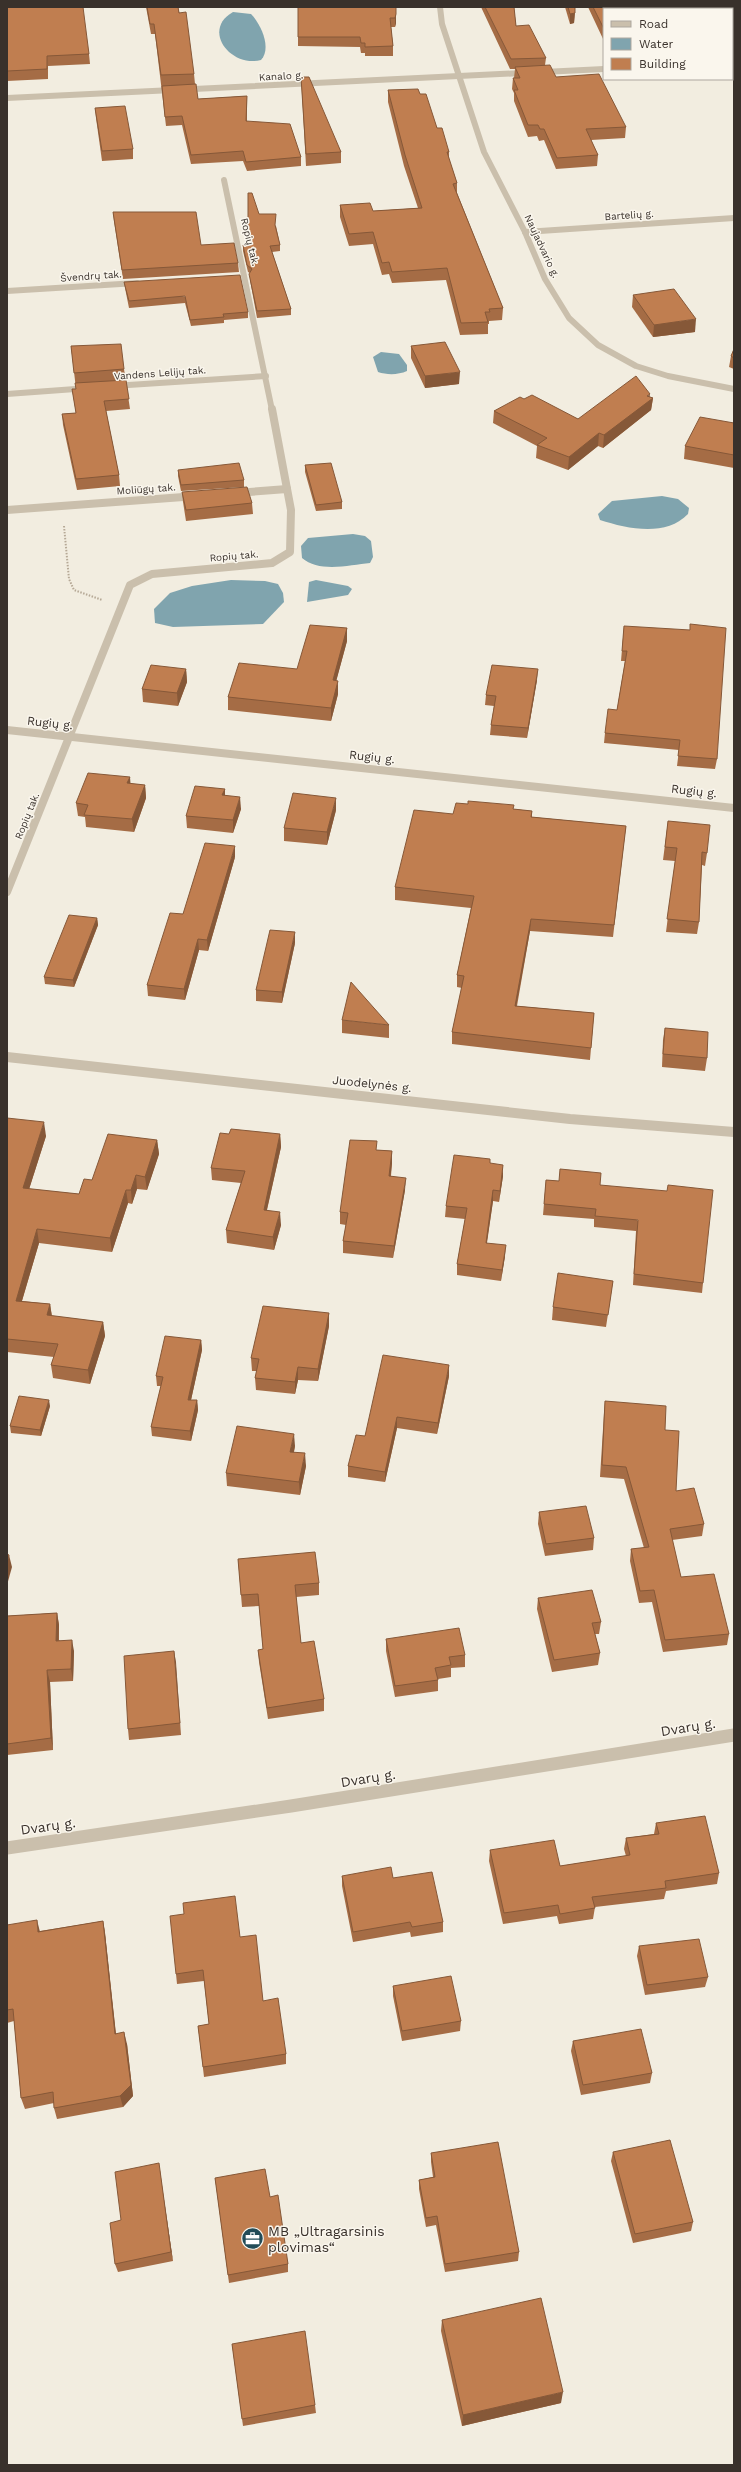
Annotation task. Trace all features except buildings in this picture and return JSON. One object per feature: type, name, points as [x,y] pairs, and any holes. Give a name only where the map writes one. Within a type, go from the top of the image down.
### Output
[{"type":"street","name":"Naujadvario g.","points":[[440,7],[442,24],[484,152],[525,232],[545,279],[569,318],[598,345],[636,366],[661,374],[734,389]]},
{"type":"street","name":"Kanalo g.","points":[[7,98],[603,69]]},
{"type":"street","name":"Ropių tak.","points":[[7,892],[130,585],[152,574],[272,563],[290,552],[294,536],[287,489],[248,276],[224,180]]},
{"type":"street","name":"Bartelių g.","points":[[525,232],[734,218]]},
{"type":"street","points":[[232,277],[248,276]]},
{"type":"street","name":"Švendrų tak.","points":[[7,291],[147,282]]},
{"type":"street","name":"Vandens Lelijų tak.","points":[[101,387],[266,376]]},
{"type":"street","points":[[7,394],[93,388]]},
{"type":"street","points":[[225,494],[287,489]]},
{"type":"street","name":"Moliūgų tak.","points":[[7,510],[202,496]]},
{"type":"street","name":"Rugių g.","points":[[7,730],[734,808]]},
{"type":"street","name":"Juodelynės g.","points":[[7,1057],[562,1118],[734,1132]]},
{"type":"street","name":"Dvarų g.","points":[[7,1848],[306,1803],[734,1735]]},
{"type":"path","points":[[62,506],[69,579],[74,590],[122,606]]},
{"type":"water","points":[[233,12],[251,14],[255,18],[264,36],[265,43],[264,55],[261,60],[250,61],[239,58],[224,46],[220,37],[220,28],[224,20]]},
{"type":"water","points":[[381,352],[399,354],[407,365],[407,371],[392,374],[378,372],[373,357]]},
{"type":"water","points":[[662,496],[678,499],[689,508],[688,514],[669,526],[646,529],[622,526],[600,520],[598,514],[612,501]]},
{"type":"water","points":[[353,534],[365,536],[371,541],[373,557],[370,563],[326,567],[309,563],[302,558],[301,546],[308,538]]},
{"type":"water","points":[[231,580],[265,581],[278,584],[283,593],[284,602],[263,624],[173,627],[155,623],[154,609],[170,593],[192,586]]},
{"type":"water","points":[[316,580],[348,586],[352,589],[348,595],[307,602],[309,582]]},
{"type":"place","name":"MB „Ultragarsinis plovimas“","points":[[253,2239]]}]
